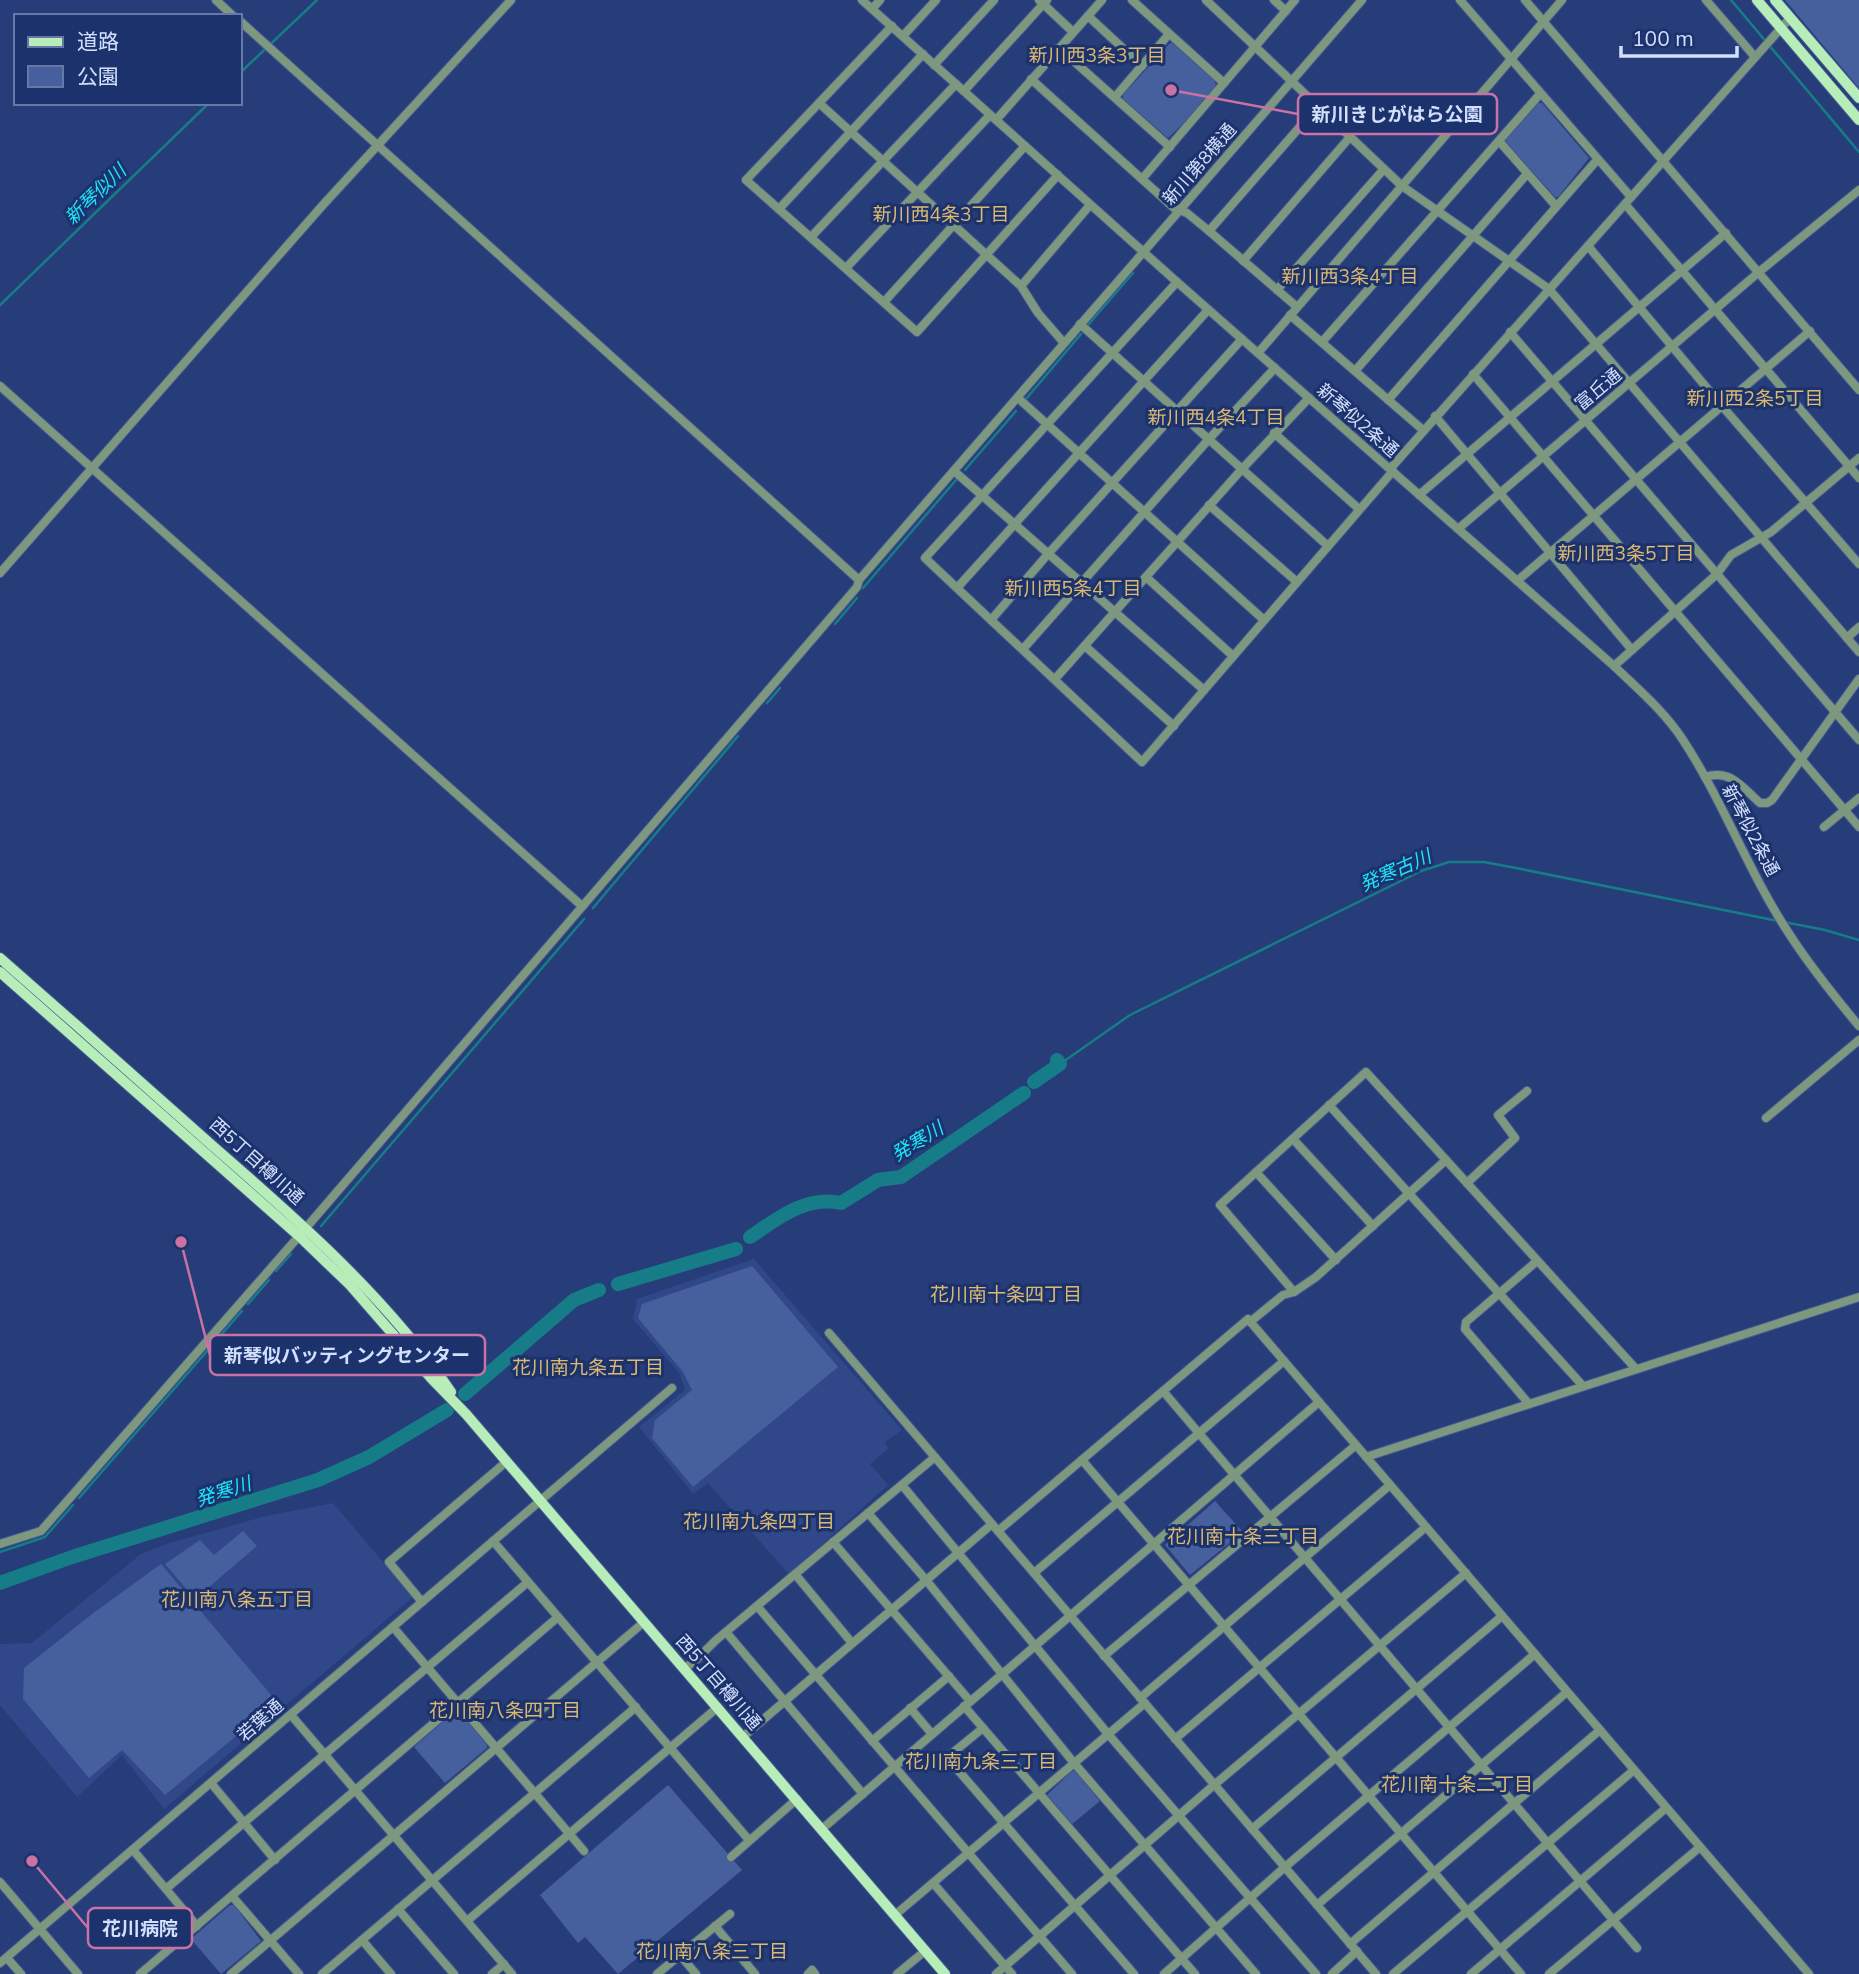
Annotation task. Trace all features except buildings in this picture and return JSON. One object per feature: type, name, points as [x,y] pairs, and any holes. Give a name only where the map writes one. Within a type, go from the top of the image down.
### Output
[{"type":"main road","points":[[1757,0],[1859,120]]},
{"type":"main road","points":[[1775,0],[1859,98]]},
{"type":"main road","name":"西5丁目樽川通","points":[[0,958],[302,1232]]},
{"type":"main road","name":"西5丁目樽川通","points":[[0,972],[362,1283],[438,1373],[506,1462],[744,1736],[945,1974]]},
{"type":"street","points":[[216,0],[231,14]]},
{"type":"street","points":[[0,573],[377,145],[511,0]]},
{"type":"street","name":"新琴似2条通","points":[[862,0],[1652,702],[1681,737],[1705,777],[1787,931],[1826,987],[1859,1026]]},
{"type":"street","points":[[872,9],[880,0]]},
{"type":"street","points":[[903,36],[936,0]]},
{"type":"street","points":[[934,65],[994,0]]},
{"type":"street","points":[[846,268],[1031,79],[1102,0]]},
{"type":"street","points":[[1132,0],[1224,83]]},
{"type":"street","points":[[1206,0],[1402,186],[1549,289],[1859,652]]},
{"type":"street","points":[[1275,0],[1286,11]]},
{"type":"street","points":[[1142,179],[1295,0]]},
{"type":"street","name":"新川第8横通","points":[[0,1544],[40,1531],[302,1232],[857,587],[859,580],[1362,0]]},
{"type":"street","points":[[1460,0],[1597,159],[1682,272],[1859,478]]},
{"type":"street","points":[[1525,0],[1859,390]]},
{"type":"street","points":[[1258,353],[1562,0]]},
{"type":"street","points":[[1706,0],[1757,55]]},
{"type":"street","points":[[964,91],[1043,1],[1073,32]]},
{"type":"street","points":[[1088,16],[1142,66]]},
{"type":"street","points":[[1177,282],[925,558],[1142,762],[1328,546],[1435,416],[1790,18]]},
{"type":"street","points":[[242,24],[859,580]]},
{"type":"street","points":[[892,26],[746,180],[917,332],[1058,175]]},
{"type":"street","points":[[1115,97],[1170,34]]},
{"type":"street","points":[[1059,48],[1170,146]]},
{"type":"street","points":[[779,209],[923,54]]},
{"type":"street","points":[[1031,79],[1174,208],[1187,213],[1297,307]]},
{"type":"street","points":[[811,237],[956,84]]},
{"type":"street","points":[[1322,342],[1540,94]]},
{"type":"street","points":[[819,103],[1021,286],[1038,313],[1064,343]]},
{"type":"street","points":[[1209,231],[1318,106]]},
{"type":"street","points":[[1243,261],[1350,137]]},
{"type":"street","points":[[1499,141],[1556,206]]},
{"type":"street","points":[[884,302],[1025,146]]},
{"type":"street","points":[[1388,400],[1597,159]]},
{"type":"street","points":[[1277,290],[1384,169]]},
{"type":"street","points":[[1355,371],[1527,174]]},
{"type":"street","name":"富丘通","points":[[1458,529],[1859,190]]},
{"type":"street","points":[[1021,286],[1090,205]]},
{"type":"street","points":[[1419,495],[1726,233]]},
{"type":"street","points":[[1588,246],[1671,347],[1859,564]]},
{"type":"street","points":[[957,588],[1208,310]]},
{"type":"street","points":[[1290,315],[1423,430]]},
{"type":"street","points":[[1080,324],[1328,546]]},
{"type":"street","points":[[1517,581],[1810,331]]},
{"type":"street","points":[[1510,332],[1859,740]]},
{"type":"street","points":[[991,620],[1242,340]]},
{"type":"street","points":[[1023,649],[1275,368]]},
{"type":"street","points":[[1473,374],[1859,827]]},
{"type":"street","points":[[0,386],[582,906]]},
{"type":"street","points":[[1018,398],[1264,620]]},
{"type":"street","points":[[1055,679],[1274,433],[1309,398]]},
{"type":"street","points":[[1435,416],[1633,650]]},
{"type":"street","points":[[1274,433],[1359,509]]},
{"type":"street","points":[[1614,666],[1717,574],[1731,555],[1762,538],[1859,458]]},
{"type":"street","points":[[954,471],[1204,690]]},
{"type":"street","points":[[1209,505],[1297,582]]},
{"type":"street","points":[[1146,578],[1233,656]]},
{"type":"street","points":[[1847,638],[1859,627]]},
{"type":"street","points":[[1085,646],[1174,726]]},
{"type":"street","points":[[1705,777],[1727,775],[1760,803],[1772,800],[1859,679]]},
{"type":"street","points":[[1824,827],[1859,798]]},
{"type":"street","points":[[1766,1118],[1859,1040]]},
{"type":"street","points":[[1294,1292],[1220,1205],[1366,1072],[1636,1369]]},
{"type":"street","points":[[1467,1183],[1515,1138],[1498,1115],[1527,1091]]},
{"type":"street","points":[[1329,1105],[1583,1386]]},
{"type":"street","points":[[1293,1139],[1373,1226]]},
{"type":"street","points":[[998,1531],[1249,1320],[1283,1295],[1294,1292],[1316,1277],[1446,1160]]},
{"type":"street","points":[[1256,1172],[1336,1260]]},
{"type":"street","points":[[1529,1404],[1465,1329],[1466,1322],[1537,1261]]},
{"type":"street","points":[[1366,1457],[1859,1297]]},
{"type":"street","points":[[1249,1320],[1809,1974]]},
{"type":"street","points":[[830,1333],[1376,1974]]},
{"type":"street","points":[[1034,1573],[1284,1361]]},
{"type":"street","name":"若葉通","points":[[3,1961],[672,1388]]},
{"type":"street","points":[[1163,1391],[1637,1948]]},
{"type":"street","points":[[822,1829],[1319,1402]]},
{"type":"street","points":[[1104,1656],[1356,1445]]},
{"type":"street","points":[[683,1668],[935,1457]]},
{"type":"street","points":[[1082,1460],[1521,1974]]},
{"type":"street","points":[[422,1602],[389,1562],[506,1462]]},
{"type":"street","points":[[902,1485],[1108,1734],[1181,1815],[1316,1974]]},
{"type":"street","points":[[895,1915],[1108,1734],[1223,1627],[1390,1485]]},
{"type":"street","points":[[867,1513],[926,1580],[1000,1675],[1074,1763],[1256,1974]]},
{"type":"street","points":[[744,1736],[992,1524]]},
{"type":"street","points":[[1175,1739],[1426,1527]]},
{"type":"street","points":[[493,1541],[750,1840]]},
{"type":"street","points":[[833,1542],[949,1676],[983,1728],[1195,1974]]},
{"type":"street","points":[[996,1974],[1214,1785],[1466,1573]]},
{"type":"street","points":[[795,1574],[852,1643]]},
{"type":"street","points":[[167,1888],[528,1582]]},
{"type":"street","points":[[757,1606],[1073,1974]]},
{"type":"street","points":[[140,1974],[558,1616]]},
{"type":"street","points":[[1252,1829],[1502,1616]]},
{"type":"street","points":[[230,1974],[644,1622]]},
{"type":"street","points":[[393,1627],[584,1851]]},
{"type":"street","points":[[726,1632],[863,1794]]},
{"type":"street","points":[[1164,1974],[1535,1654]]},
{"type":"street","points":[[872,1741],[949,1676]]},
{"type":"street","points":[[1317,1905],[1567,1692]]},
{"type":"street","points":[[326,1973],[636,1707]]},
{"type":"street","points":[[467,1921],[718,1707]]},
{"type":"street","points":[[910,1708],[932,1734]]},
{"type":"street","points":[[291,1714],[512,1974]]},
{"type":"street","points":[[983,1728],[950,1755],[951,1762],[1134,1974]]},
{"type":"street","points":[[1350,1944],[1600,1730]]},
{"type":"street","points":[[1393,1974],[1634,1770]]},
{"type":"street","points":[[211,1783],[275,1860]]},
{"type":"street","points":[[731,1857],[797,1799]]},
{"type":"street","points":[[1471,1974],[1666,1808]]},
{"type":"street","points":[[1549,1974],[1700,1847]]},
{"type":"street","points":[[133,1850],[197,1926]]},
{"type":"street","points":[[0,1882],[78,1974]]},
{"type":"street","points":[[933,1883],[1012,1974]]},
{"type":"street","points":[[232,1896],[299,1974]]},
{"type":"street","points":[[398,1909],[454,1974]]},
{"type":"street","points":[[657,1974],[730,1914]]},
{"type":"street","points":[[715,1926],[755,1974]]},
{"type":"street","points":[[362,1940],[391,1974]]},
{"type":"street","points":[[897,1974],[925,1951]]},
{"type":"street","points":[[1332,1974],[1357,1951]]},
{"type":"street","points":[[680,1955],[696,1974]]},
{"type":"street","points":[[3,1961],[21,1974]]},
{"type":"street","points":[[492,1974],[504,1964]]},
{"type":"street","points":[[808,1974],[812,1970],[815,1974]]},
{"type":"shaded area","points":[[754,1259],[902,1430],[885,1442],[888,1449],[870,1464],[888,1485],[789,1574],[708,1483],[693,1494],[639,1427],[685,1390],[680,1374],[633,1319],[637,1299]]},
{"type":"shaded area","points":[[333,1503],[413,1597],[164,1809],[122,1755],[77,1797],[0,1705],[0,1644],[32,1643],[141,1554],[266,1516]]},
{"type":"green space","points":[[1785,0],[1859,0],[1859,88]]},
{"type":"green space","points":[[1170,43],[1211,72],[1216,85],[1212,96],[1168,138],[1123,99],[1123,95]]},
{"type":"green space","points":[[1538,103],[1542,103],[1589,158],[1558,197],[1555,197],[1506,142],[1506,138]]},
{"type":"green space","points":[[752,1266],[838,1367],[693,1487],[652,1438],[655,1420],[692,1390],[683,1372],[638,1318],[642,1304]]},
{"type":"green space","points":[[1215,1501],[1243,1532],[1190,1575],[1165,1545]]},
{"type":"green space","points":[[243,1531],[257,1546],[195,1599],[165,1564],[200,1540],[214,1555]]},
{"type":"green space","points":[[161,1564],[277,1702],[165,1795],[122,1750],[89,1778],[23,1699],[24,1668]]},
{"type":"green space","points":[[459,1711],[487,1748],[445,1783],[414,1747],[454,1712]]},
{"type":"green space","points":[[1075,1771],[1100,1801],[1072,1824],[1047,1795]]},
{"type":"green space","points":[[668,1785],[742,1870],[618,1974],[585,1937],[578,1943],[540,1895]]},
{"type":"green space","points":[[230,1905],[234,1905],[261,1941],[221,1974],[191,1939]]},
{"type":"waterway","name":"新琴似川","points":[[242,71],[317,0]]},
{"type":"waterway","points":[[1731,0],[1859,152]]},
{"type":"waterway","name":"新琴似川","points":[[0,305],[207,105]]},
{"type":"waterway","points":[[1088,325],[1133,273]]},
{"type":"waterway","points":[[1026,399],[1081,334]]},
{"type":"waterway","points":[[965,470],[1016,411]]},
{"type":"waterway","points":[[863,588],[956,480]]},
{"type":"waterway","points":[[835,624],[857,598]]},
{"type":"waterway","points":[[767,703],[780,688]]},
{"type":"waterway","points":[[593,908],[738,736]]},
{"type":"waterway","name":"発寒古川","points":[[1060,1064],[1130,1015],[1421,871],[1449,862],[1484,862],[1778,921]]},
{"type":"waterway","points":[[321,1226],[584,919]]},
{"type":"waterway","name":"発寒古川","points":[[1784,922],[1859,940]]},
{"type":"waterway","name":"発寒川","points":[[1034,1082],[1060,1064],[1057,1060]]},
{"type":"waterway","name":"発寒川","points":[[750,1237],[781,1216],[804,1205],[828,1201],[841,1203],[878,1180],[901,1177],[1024,1093]]},
{"type":"waterway","name":"発寒川","points":[[618,1284],[736,1249]]},
{"type":"waterway","points":[[276,1271],[291,1254]]},
{"type":"waterway","points":[[248,1304],[269,1280]]},
{"type":"waterway","name":"発寒川","points":[[465,1394],[574,1300],[599,1290]]},
{"type":"waterway","points":[[79,1498],[242,1311]]},
{"type":"waterway","name":"発寒川","points":[[0,1583],[72,1557],[318,1480],[369,1457],[447,1410]]},
{"type":"waterway","points":[[0,1552],[45,1537],[73,1505]]},
{"type":"place","name":"新川きじがはら公園","points":[[1171,90]]},
{"type":"place","name":"新琴似バッティングセンター","points":[[181,1242]]},
{"type":"place","name":"花川病院","points":[[32,1861]]},
{"type":"district","name":"新川西3条3丁目","points":[[1097,55]]},
{"type":"district","name":"新川西4条3丁目","points":[[941,214]]},
{"type":"district","name":"新川西3条4丁目","points":[[1350,276]]},
{"type":"district","name":"新川西2条5丁目","points":[[1755,398]]},
{"type":"district","name":"新川西4条4丁目","points":[[1216,417]]},
{"type":"district","name":"新川西3条5丁目","points":[[1626,553]]},
{"type":"district","name":"新川西5条4丁目","points":[[1073,588]]},
{"type":"district","name":"花川南十条四丁目","points":[[1006,1294]]},
{"type":"district","name":"花川南九条五丁目","points":[[588,1367]]},
{"type":"district","name":"花川南九条四丁目","points":[[759,1521]]},
{"type":"district","name":"花川南十条三丁目","points":[[1243,1536]]},
{"type":"district","name":"花川南八条五丁目","points":[[237,1599]]},
{"type":"district","name":"花川南八条四丁目","points":[[505,1710]]},
{"type":"district","name":"花川南九条三丁目","points":[[981,1761]]},
{"type":"district","name":"花川南十条二丁目","points":[[1457,1784]]},
{"type":"district","name":"花川南八条三丁目","points":[[712,1951]]}]
